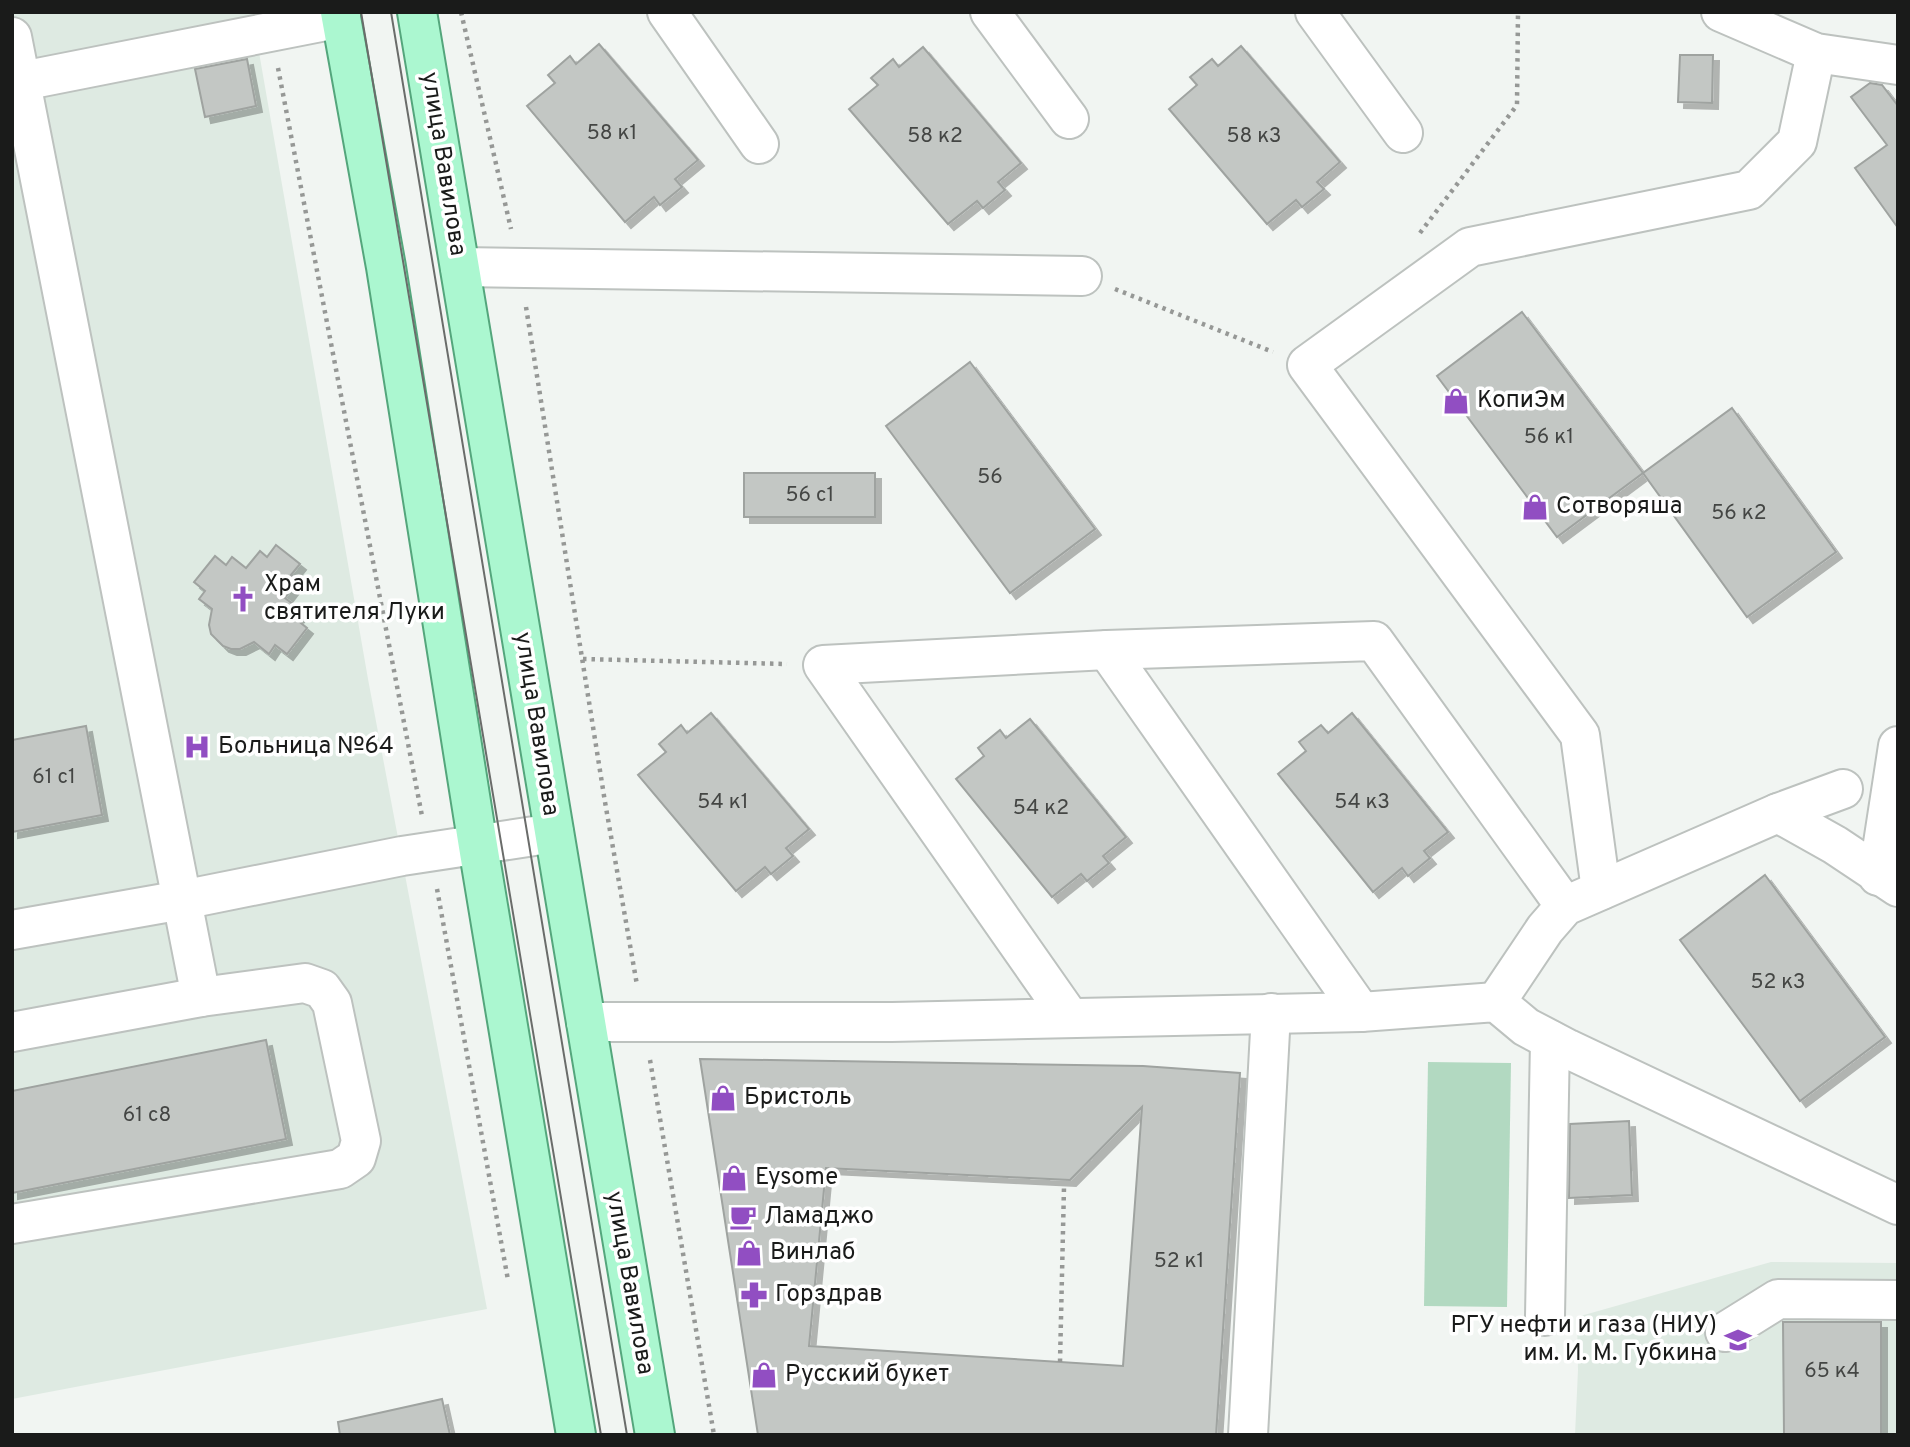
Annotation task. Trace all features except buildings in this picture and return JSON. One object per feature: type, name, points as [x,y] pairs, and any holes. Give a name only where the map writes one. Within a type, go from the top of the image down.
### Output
[{"type":"main road","name":"улица Вавилова","points":[[417,12],[655,1435]]},
{"type":"main road","points":[[341,15],[386,267],[478,846],[576,1435]]},
{"type":"lane","points":[[667,12],[759,144]]},
{"type":"lane","points":[[990,12],[1069,119]]},
{"type":"lane","points":[[1315,12],[1404,133]]},
{"type":"lane","points":[[1721,12],[1816,53],[1895,60]]},
{"type":"lane","points":[[17,82],[271,32],[341,15]]},
{"type":"lane","points":[[12,37],[17,82],[201,997]]},
{"type":"lane","points":[[1601,890],[1580,735],[1307,365],[1470,247],[1749,190],[1797,142],[1816,53]]},
{"type":"lane","points":[[460,267],[1082,276]]},
{"type":"lane","points":[[823,665],[1107,650],[1374,641],[1565,906]]},
{"type":"lane","points":[[1107,650],[1361,1012]]},
{"type":"lane","points":[[823,665],[1070,1018]]},
{"type":"lane","points":[[1778,813],[1835,845],[1888,881],[1898,746]]},
{"type":"lane","points":[[1496,1002],[1545,929],[1565,906],[1778,813],[1843,789]]},
{"type":"lane","points":[[12,930],[430,852],[554,833]]},
{"type":"lane","points":[[12,1032],[201,997],[305,983],[322,989],[332,1003],[361,1141],[356,1158],[340,1169],[12,1224]]},
{"type":"lane","points":[[586,1023],[892,1022],[1361,1012],[1496,1002],[1526,1027],[1550,1040],[1898,1205]]},
{"type":"lane","points":[[1248,1435],[1270,1013]]},
{"type":"lane","points":[[1545,1316],[1550,1040]]},
{"type":"lane","points":[[1725,1332],[1778,1299],[1898,1300]]},
{"type":"path","points":[[461,12],[519,266],[582,659],[714,1435]]},
{"type":"path","points":[[1418,236],[1517,105],[1518,12]]},
{"type":"path","points":[[271,32],[430,852],[509,1286]]},
{"type":"path","points":[[1082,276],[1307,365]]},
{"type":"path","points":[[582,659],[823,665]]},
{"type":"path","points":[[1060,1362],[1064,1187]]},
{"type":"shaded area","name":"Больница №64","points":[[12,12],[252,12],[368,679],[487,1309],[12,1399]]},
{"type":"shaded area","name":"РГУ нефти и газа (НИУ) им. И. М. Губкина","points":[[1771,1262],[1898,1263],[1898,1435],[1575,1435],[1577,1317]]},
{"type":"green space","points":[[1428,1062],[1511,1063],[1507,1307],[1424,1306]]},
{"type":"tram line","points":[[361,12],[601,1435]]},
{"type":"tram line","points":[[391,12],[627,1435]]},
{"type":"place","name":"КопиЭм","points":[[1456,401]]},
{"type":"place","name":"Сотворяша","points":[[1535,507]]},
{"type":"place","name":"Храм святителя Луки","points":[[243,599]]},
{"type":"place","name":"Больница №64","points":[[197,747]]},
{"type":"place","name":"Бристоль","points":[[723,1098]]},
{"type":"place","name":"Eysome","points":[[734,1178]]},
{"type":"place","name":"Ламаджо","points":[[743,1217]]},
{"type":"place","name":"Винлаб","points":[[749,1253]]},
{"type":"place","name":"Горздрав","points":[[754,1295]]},
{"type":"place","name":"РГУ нефти и газа (НИУ) им. И. М. Губкина","points":[[1738,1340]]},
{"type":"place","name":"Русский букет","points":[[764,1375]]}]
